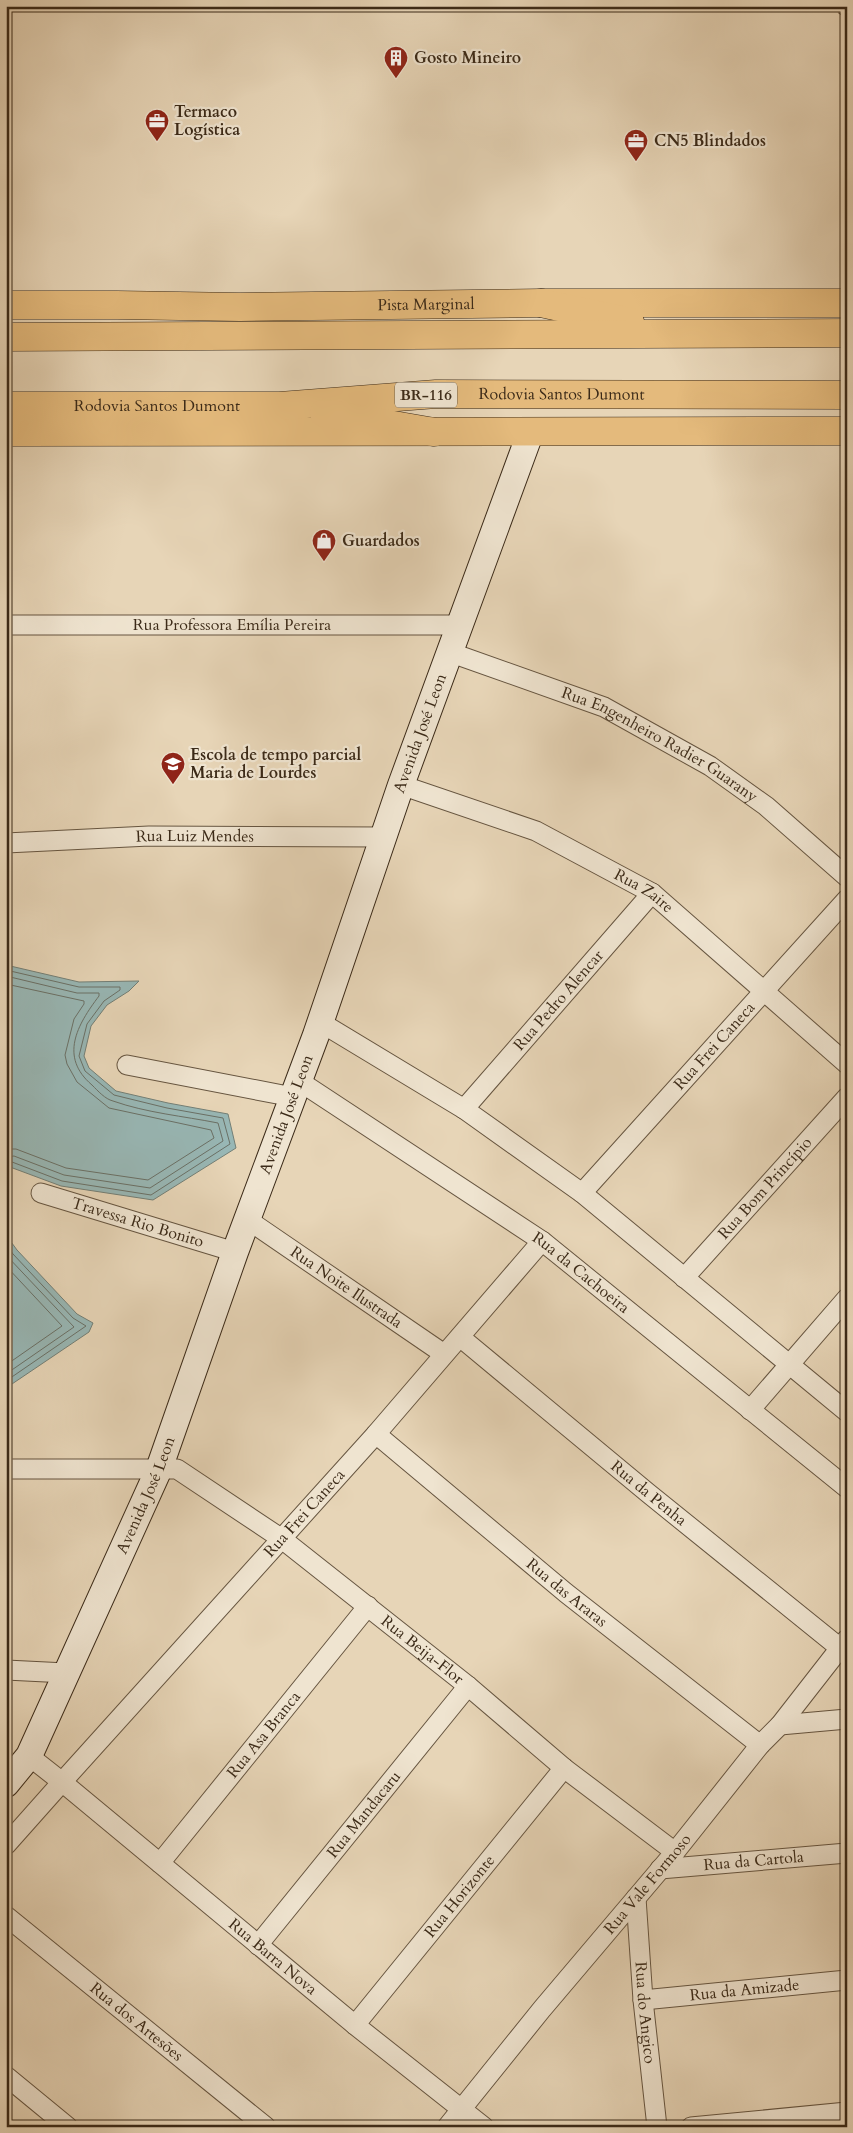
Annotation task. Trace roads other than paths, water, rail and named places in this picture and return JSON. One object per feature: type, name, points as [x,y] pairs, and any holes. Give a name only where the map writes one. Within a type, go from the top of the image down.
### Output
[{"type":"main road","name":"Pista Marginal","points":[[6,305],[109,304],[240,307],[541,303],[847,303]]},
{"type":"main road","points":[[541,303],[680,333]]},
{"type":"main road","points":[[6,322],[122,336]]},
{"type":"main road","points":[[6,337],[847,333]]},
{"type":"main road","name":"Rodovia Santos Dumont","points":[[6,406],[280,406],[436,394],[847,395]]},
{"type":"main road","points":[[280,406],[434,432]]},
{"type":"main road","name":"Avenida José Leon","points":[[6,1784],[29,1756],[159,1468],[235,1252],[318,1029],[400,785],[531,431]]},
{"type":"main road","name":"BR-116","points":[[6,432],[847,431]]},
{"type":"street","name":"Rua Professora Emília Pereira","points":[[6,625],[458,625]]},
{"type":"street","name":"Rua Engenheiro Radier Guarany","points":[[449,652],[604,707],[710,766],[766,806],[847,877]]},
{"type":"street","name":"Rua Zaire","points":[[400,785],[536,831],[652,893],[847,1064]]},
{"type":"street","name":"Rua Luiz Mendes","points":[[6,843],[149,836],[382,837]]},
{"type":"street","name":"Rua Pedro Alencar","points":[[464,1109],[652,893]]},
{"type":"street","name":"Rua Frei Caneca","points":[[582,1193],[847,899]]},
{"type":"street","points":[[318,1029],[464,1109],[582,1193],[847,1412]]},
{"type":"street","points":[[127,1066],[299,1081]]},
{"type":"street","name":"Rua da Cachoeira","points":[[299,1081],[542,1240],[752,1406],[847,1488]]},
{"type":"street","name":"Rua Bom Princípio","points":[[684,1278],[847,1097]]},
{"type":"street","name":"Travessa Rio Bonito","points":[[41,1193],[235,1252]]},
{"type":"street","name":"Rua Noite Ilustrada","points":[[248,1220],[444,1354]]},
{"type":"street","name":"Rua Frei Caneca","points":[[6,1845],[376,1434],[542,1240]]},
{"type":"street","points":[[752,1406],[847,1298]]},
{"type":"street","name":"Rua da Penha","points":[[460,1337],[648,1493],[843,1644]]},
{"type":"street","name":"Rua das Araras","points":[[376,1434],[566,1594],[760,1746]]},
{"type":"street","name":"Rua Beija-Flor","points":[[6,1469],[177,1468],[282,1539],[468,1686],[564,1768],[675,1852]]},
{"type":"street","name":"Rua Asa Branca","points":[[160,1863],[368,1606]]},
{"type":"street","name":"Rua Vale Formoso","points":[[447,2127],[542,2009],[675,1852],[760,1746],[780,1725],[843,1644]]},
{"type":"street","points":[[6,1670],[66,1673]]},
{"type":"street","name":"Rua Mandacaru","points":[[258,1945],[468,1686]]},
{"type":"street","points":[[780,1725],[847,1719]]},
{"type":"street","points":[[29,1756],[62,1782]]},
{"type":"street","name":"Rua Horizonte","points":[[355,2025],[564,1768]]},
{"type":"street","name":"Rua Barra Nova","points":[[62,1782],[355,2025],[484,2127]]},
{"type":"street","name":"Rua da Cartola","points":[[660,1869],[847,1853]]},
{"type":"street","name":"Rua do Angico","points":[[636,1898],[643,2000],[657,2127]]},
{"type":"street","name":"Rua dos Artesões","points":[[6,1916],[266,2127]]},
{"type":"street","name":"Rua da Amizade","points":[[643,2000],[847,1980]]},
{"type":"street","points":[[6,2076],[68,2127]]},
{"type":"street","points":[[691,2127],[847,2112]]},
{"type":"water","points":[[6,965],[79,982],[139,981],[129,991],[107,1005],[91,1026],[84,1056],[89,1068],[116,1091],[228,1114],[236,1148],[153,1200],[61,1186],[10,1167],[6,1176]]},
{"type":"water","points":[[6,1235],[17,1250],[77,1314],[93,1323],[89,1332],[9,1386],[6,1386]]},
{"type":"place","name":"Gosto Mineiro","points":[[396,79]]},
{"type":"place","name":"Termaco Logística","points":[[157,142]]},
{"type":"place","name":"CN5 Blindados","points":[[636,162]]},
{"type":"place","name":"Guardados","points":[[324,562]]},
{"type":"place","name":"Escola de tempo parcial Maria de Lourdes","points":[[173,785]]}]
